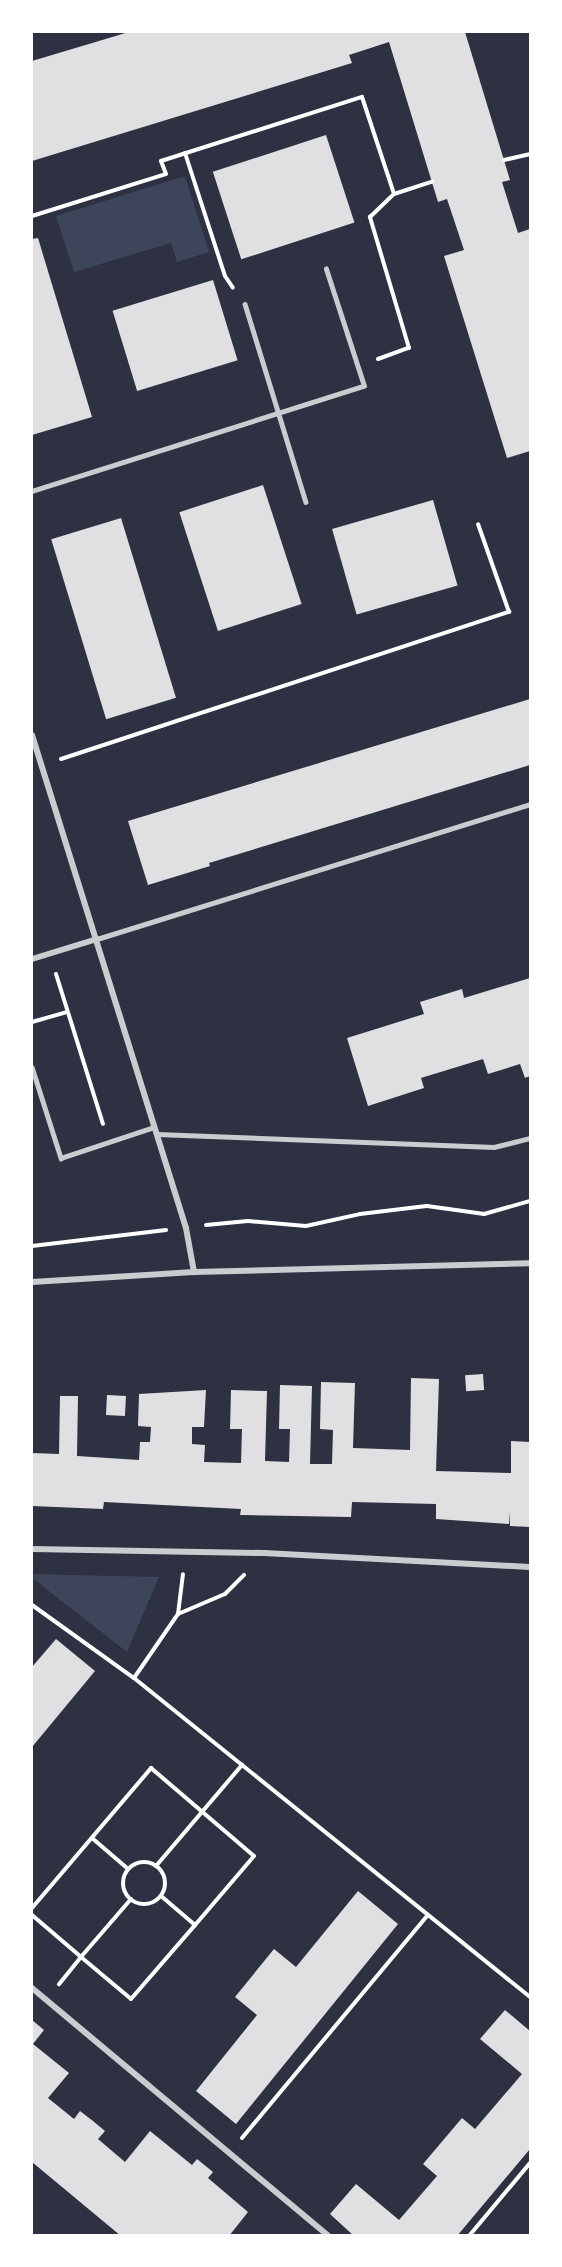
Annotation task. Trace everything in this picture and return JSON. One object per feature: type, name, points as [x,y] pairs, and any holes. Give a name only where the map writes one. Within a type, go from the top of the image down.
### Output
[{"type":"street","points":[[32,735],[186,1228],[195,1272]]},
{"type":"street","points":[[32,959],[97,939]]},
{"type":"street","points":[[32,1282],[195,1272],[531,1263]]},
{"type":"street","points":[[32,1549],[185,1554],[264,1553],[531,1567]]},
{"type":"street","points":[[32,1988],[228,2154],[329,2235]]},
{"type":"lane","points":[[32,491],[279,415],[364,386],[326,270]]},
{"type":"lane","points":[[244,304],[306,502]]},
{"type":"lane","points":[[97,939],[531,804]]},
{"type":"lane","points":[[32,1067],[61,1158],[154,1127]]},
{"type":"lane","points":[[157,1134],[494,1147],[531,1138]]},
{"type":"path","points":[[32,216],[166,174],[161,161],[362,96],[394,194]]},
{"type":"path","points":[[185,153],[225,276],[244,304]]},
{"type":"path","points":[[504,160],[531,154]]},
{"type":"path","points":[[357,366],[409,348],[370,217],[394,194],[432,182]]},
{"type":"path","points":[[41,765],[509,612],[478,524]]},
{"type":"path","points":[[49,954],[109,1142]]},
{"type":"path","points":[[32,1022],[67,1012]]},
{"type":"path","points":[[32,1246],[248,1221],[306,1226],[360,1214],[427,1206],[484,1214],[531,1201]]},
{"type":"path","points":[[178,1614],[225,1594],[264,1553]]},
{"type":"path","points":[[134,1678],[178,1614],[185,1554]]},
{"type":"path","points":[[32,1605],[134,1678],[531,1998]]},
{"type":"path","points":[[156,1866],[242,1765]]},
{"type":"path","points":[[32,1908],[151,1768],[254,1856],[131,2000],[32,1915]]},
{"type":"path","points":[[92,1838],[128,1869]]},
{"type":"path","points":[[130,1899],[123,1881],[128,1869],[145,1862],[156,1866],[164,1876],[161,1896]]},
{"type":"path","points":[[161,1896],[195,1925]]},
{"type":"path","points":[[130,1899],[146,1904],[161,1896]]},
{"type":"path","points":[[46,2001],[130,1899]]},
{"type":"path","points":[[228,2154],[428,1915]]},
{"type":"path","points":[[469,2235],[531,2163]]},
{"type":"shaded area","points":[[185,176],[209,252],[177,262],[171,243],[74,272],[56,216]]},
{"type":"shaded area","points":[[32,1574],[159,1577],[127,1652],[32,1578]]},
{"type":"building","points":[[129,32],[465,32],[510,180],[502,182],[518,233],[530,229],[530,451],[507,458],[444,256],[464,250],[447,199],[438,202],[389,42],[349,55],[352,63],[32,161],[32,61]]},
{"type":"building","points":[[326,135],[354,222],[241,259],[213,172]]},
{"type":"building","points":[[38,238],[92,417],[32,435],[32,239]]},
{"type":"building","points":[[213,280],[238,360],[137,391],[113,311]]},
{"type":"building","points":[[263,485],[302,604],[218,631],[179,512]]},
{"type":"building","points":[[433,500],[458,586],[357,614],[332,529]]},
{"type":"building","points":[[121,518],[176,698],[106,719],[51,539]]},
{"type":"building","points":[[530,699],[530,765],[209,863],[210,866],[148,885],[128,821]]},
{"type":"building","points":[[530,978],[530,1076],[525,1078],[520,1064],[488,1074],[483,1059],[421,1078],[424,1088],[368,1106],[347,1038],[424,1014],[420,1002],[462,989],[464,998]]},
{"type":"building","points":[[483,1374],[484,1390],[466,1391],[465,1375]]},
{"type":"building","points":[[411,1378],[439,1379],[436,1471],[511,1473],[511,1441],[530,1442],[530,1527],[510,1526],[510,1512],[509,1524],[436,1519],[436,1504],[352,1502],[351,1517],[240,1515],[241,1509],[104,1502],[103,1509],[32,1506],[32,1453],[59,1454],[60,1396],[78,1396],[77,1456],[139,1460],[140,1442],[150,1442],[151,1427],[138,1426],[139,1394],[206,1390],[204,1427],[192,1427],[192,1444],[205,1445],[204,1462],[241,1463],[242,1429],[230,1429],[231,1390],[267,1391],[265,1461],[289,1462],[290,1429],[279,1429],[280,1385],[312,1386],[310,1464],[332,1464],[333,1430],[320,1429],[321,1382],[355,1383],[353,1448],[410,1450]]},
{"type":"building","points":[[107,1395],[126,1396],[125,1416],[106,1415]]},
{"type":"building","points":[[56,1639],[95,1671],[32,1747],[32,1667]]},
{"type":"building","points":[[358,1891],[398,1924],[236,2124],[196,2091],[257,2015],[235,1997],[274,1949],[296,1967]]},
{"type":"building","points":[[505,2010],[530,2031],[530,2149],[457,2236],[354,2236],[330,2214],[356,2184],[399,2220],[437,2176],[423,2164],[462,2118],[475,2129],[522,2074],[480,2039]]},
{"type":"building","points":[[32,2020],[44,2030],[33,2044],[69,2073],[48,2098],[74,2119],[80,2111],[93,2121],[105,2131],[98,2139],[125,2162],[150,2131],[192,2165],[197,2159],[213,2172],[208,2178],[248,2212],[229,2236],[121,2236],[32,2162]]}]
